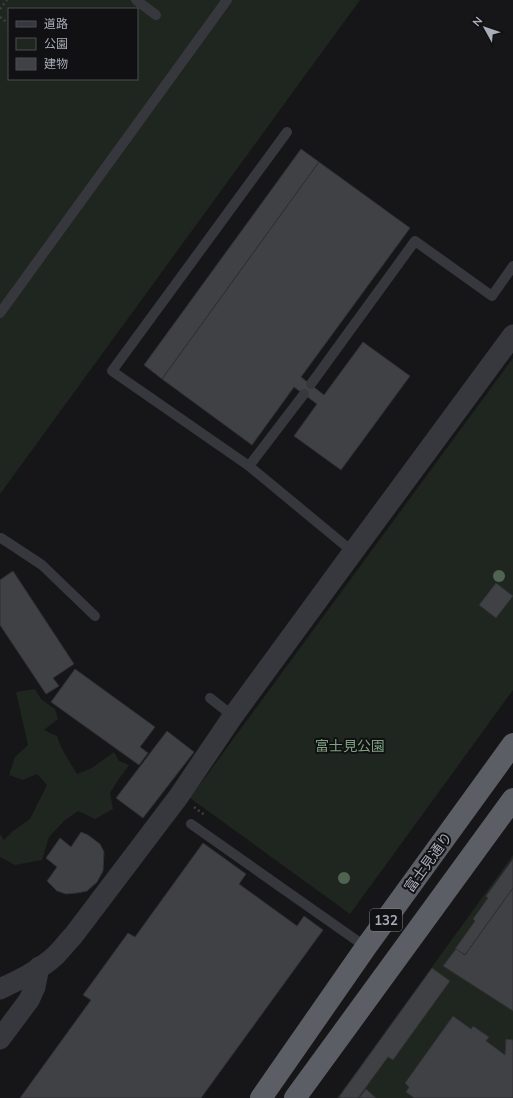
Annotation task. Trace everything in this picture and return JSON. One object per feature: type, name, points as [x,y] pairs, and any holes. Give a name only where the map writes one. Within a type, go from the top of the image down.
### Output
[{"type":"highway","name":"富士見通り","points":[[261,1098],[366,947],[513,744]]},
{"type":"highway","name":"132","points":[[295,1098],[513,799]]},
{"type":"street","points":[[0,989],[18,981],[55,956],[73,936],[180,796],[233,716],[513,335]]},
{"type":"street","points":[[0,1039],[29,1000],[35,987],[39,967]]},
{"type":"lane","points":[[136,0],[156,15]]},
{"type":"lane","points":[[0,313],[228,0]]},
{"type":"lane","points":[[287,132],[112,371],[249,466],[353,552]]},
{"type":"lane","points":[[311,384],[415,241],[492,296],[513,266]]},
{"type":"lane","points":[[249,466],[304,394]]},
{"type":"lane","points":[[1,538],[42,564],[95,616]]},
{"type":"lane","points":[[210,698],[233,716]]},
{"type":"lane","points":[[191,824],[366,947]]},
{"type":"path","points":[[0,10],[7,0]]},
{"type":"path","points":[[0,17],[8,23]]},
{"type":"green space","points":[[0,0],[360,0],[0,494]]},
{"type":"green space","name":"富士見公園","points":[[513,358],[513,690],[350,914],[190,798]]},
{"type":"green space","points":[[35,689],[41,699],[55,709],[58,719],[44,730],[57,736],[63,751],[77,774],[92,768],[114,752],[119,761],[129,765],[110,793],[113,809],[95,819],[78,811],[64,821],[49,837],[42,860],[15,865],[0,857],[0,834],[4,840],[13,831],[30,819],[47,785],[37,774],[23,780],[9,775],[15,757],[28,745],[16,692]]},
{"type":"green space","points":[[513,855],[513,1098],[337,1098]]},
{"type":"building","points":[[301,149],[319,162],[162,379],[144,365]]},
{"type":"building","points":[[319,162],[410,228],[301,377],[324,395],[363,342],[410,376],[341,470],[294,436],[317,404],[294,387],[252,445],[162,379]]},
{"type":"building","points":[[13,571],[74,664],[53,678],[59,686],[46,694],[0,625],[0,580]]},
{"type":"building","points":[[496,583],[513,596],[496,618],[479,605]]},
{"type":"building","points":[[75,669],[155,727],[140,747],[148,753],[139,765],[51,702]]},
{"type":"building","points":[[167,731],[194,752],[143,818],[116,798]]},
{"type":"building","points":[[81,832],[88,835],[100,844],[104,852],[103,871],[97,882],[87,891],[66,894],[57,891],[47,881],[57,867],[46,858],[60,838],[71,847]]},
{"type":"building","points":[[203,843],[246,874],[239,884],[297,926],[304,916],[323,930],[201,1098],[20,1098],[91,1000],[83,995],[128,933],[135,937]]},
{"type":"building","points":[[513,859],[513,888],[465,955],[455,949],[475,921],[473,919],[488,898],[486,896]]},
{"type":"building","points":[[513,888],[513,1011],[443,966],[456,949],[465,955]]},
{"type":"building","points":[[432,968],[450,981],[393,1060],[388,1057],[358,1098],[339,1097]]},
{"type":"building","points":[[453,1016],[471,1029],[473,1026],[489,1037],[486,1041],[505,1055],[506,1039],[513,1040],[513,1098],[414,1098],[406,1092],[409,1087],[405,1083]]},
{"type":"building","points":[[366,1089],[376,1098],[359,1098]]}]
